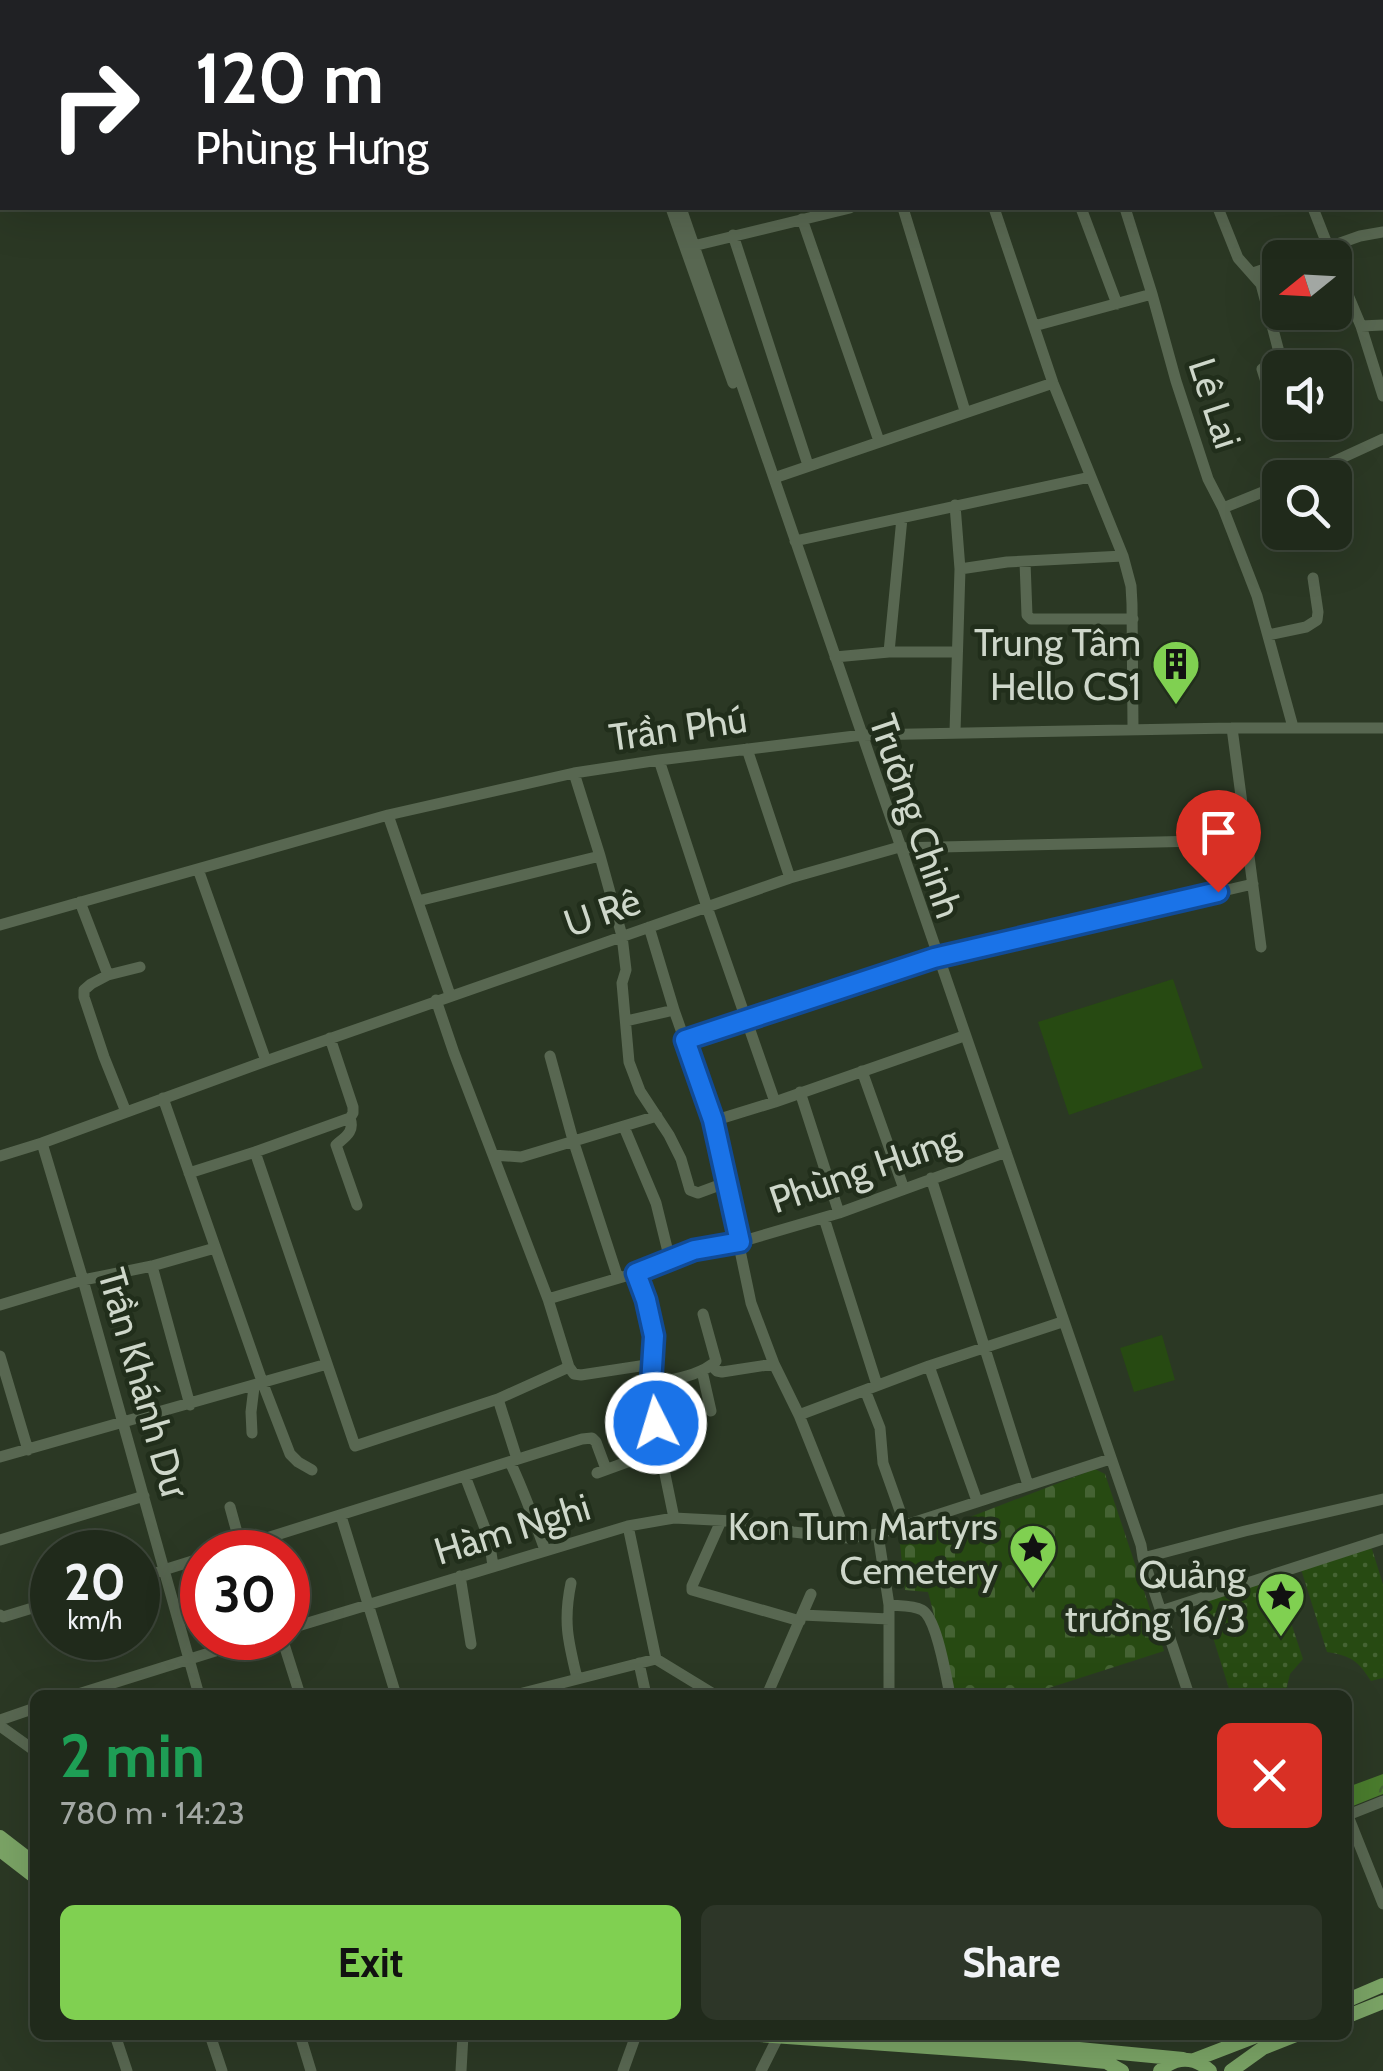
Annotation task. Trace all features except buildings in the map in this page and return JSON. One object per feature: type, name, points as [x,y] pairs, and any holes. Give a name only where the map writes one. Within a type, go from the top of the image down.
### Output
[{"type":"main road","points":[[0,1837],[30,1860]]},
{"type":"main road","points":[[0,1850],[30,1873]]},
{"type":"main road","points":[[1352,1998],[1383,1985]]},
{"type":"main road","points":[[1352,2014],[1383,2002]]},
{"type":"main road","points":[[902,2040],[1026,2044],[1106,2062],[1122,2071]]},
{"type":"main road","points":[[986,2040],[1189,2060],[1210,2071]]},
{"type":"main road","points":[[1160,2071],[1174,2061],[1189,2060],[1245,2040]]},
{"type":"main road","points":[[1231,2071],[1262,2048],[1283,2040]]},
{"type":"street","name":"Trường Chinh","points":[[672,210],[690,246],[774,478],[859,735]]},
{"type":"street","name":"Trường Chinh","points":[[681,210],[690,246],[1141,1544],[1142,1558]]},
{"type":"street","points":[[690,246],[841,210]]},
{"type":"street","points":[[903,210],[965,411]]},
{"type":"street","points":[[995,210],[1053,383],[1123,556],[1131,586],[1133,729]]},
{"type":"street","points":[[1082,210],[1118,304]]},
{"type":"street","name":"Lê Lai","points":[[1126,210],[1208,479],[1257,596],[1293,727]]},
{"type":"street","points":[[1219,210],[1238,258],[1261,284],[1278,350]]},
{"type":"street","points":[[1313,210],[1325,240]]},
{"type":"street","points":[[802,219],[879,441]]},
{"type":"street","points":[[1352,242],[1360,236],[1383,232]]},
{"type":"street","points":[[733,235],[808,465]]},
{"type":"street","points":[[1253,273],[1262,270]]},
{"type":"street","points":[[1034,326],[1152,294]]},
{"type":"street","points":[[1352,304],[1383,396]]},
{"type":"street","points":[[1361,326],[1383,325]]},
{"type":"street","points":[[774,478],[1053,383]]},
{"type":"street","points":[[1337,460],[1383,439]]},
{"type":"street","points":[[795,541],[1090,477]]},
{"type":"street","points":[[1222,508],[1262,492]]},
{"type":"street","points":[[955,732],[960,568],[956,505]]},
{"type":"street","points":[[889,652],[902,518]]},
{"type":"street","points":[[960,568],[1123,556]]},
{"type":"street","points":[[1025,562],[1027,615],[1032,619],[1133,619]]},
{"type":"street","points":[[1268,635],[1306,627],[1317,620],[1313,578]]},
{"type":"street","points":[[835,658],[889,652],[956,652]]},
{"type":"street","points":[[1232,728],[1261,947]]},
{"type":"street","name":"Trần Phú","points":[[0,925],[388,815],[574,772],[859,735],[1383,728]]},
{"type":"street","points":[[748,748],[790,878]]},
{"type":"street","points":[[659,760],[775,1102]]},
{"type":"street","points":[[574,772],[622,936],[629,1062],[640,1091],[681,1159],[690,1190],[698,1193],[725,1183]]},
{"type":"street","points":[[388,815],[450,996]]},
{"type":"street","name":"U Rê","points":[[0,1156],[790,878],[899,848],[1245,840]]},
{"type":"street","points":[[418,901],[600,856]]},
{"type":"street","points":[[198,869],[266,1061]]},
{"type":"street","points":[[685,1040],[937,958],[1252,884]]},
{"type":"street","points":[[80,902],[108,976]]},
{"type":"street","points":[[648,928],[713,1120],[751,1302],[848,1538]]},
{"type":"street","name":"Trường Chinh","points":[[937,958],[1134,1546],[1142,1558],[1188,1690]]},
{"type":"street","points":[[126,1112],[84,990],[108,976],[140,968]]},
{"type":"street","points":[[436,1000],[548,1299],[568,1367],[580,1375],[653,1364]]},
{"type":"street","points":[[626,1021],[674,1010]]},
{"type":"street","points":[[713,1120],[961,1037]]},
{"type":"street","points":[[190,1173],[350,1118],[353,1107],[330,1038]]},
{"type":"street","points":[[550,1056],[618,1278]]},
{"type":"street","points":[[862,1071],[904,1190]]},
{"type":"street","points":[[800,1092],[839,1214]]},
{"type":"street","points":[[163,1098],[216,1248],[258,1385],[290,1454],[312,1470]]},
{"type":"street","points":[[493,1155],[522,1157],[656,1116]]},
{"type":"street","points":[[350,1118],[350,1133],[336,1145],[358,1205]]},
{"type":"street","points":[[624,1127],[656,1204],[670,1260]]},
{"type":"street","name":"Trần Khánh Dư","points":[[42,1144],[180,1629]]},
{"type":"street","points":[[255,1152],[355,1446],[498,1399],[568,1367]]},
{"type":"street","name":"Phùng Hưng","points":[[548,1299],[636,1273],[694,1250],[740,1242],[839,1214],[1004,1153]]},
{"type":"street","points":[[931,1178],[1028,1486]]},
{"type":"street","points":[[824,1218],[871,1387],[883,1463],[905,1525]]},
{"type":"street","points":[[0,1304],[216,1248]]},
{"type":"street","points":[[152,1266],[190,1405]]},
{"type":"street","points":[[636,1273],[654,1336],[651,1384],[674,1518]]},
{"type":"street","points":[[703,1314],[716,1361],[708,1369],[711,1412]]},
{"type":"street","points":[[799,1415],[984,1346],[1058,1323]]},
{"type":"street","points":[[0,1356],[28,1450]]},
{"type":"street","points":[[0,1458],[327,1364]]},
{"type":"street","points":[[651,1384],[708,1369],[722,1372],[774,1364]]},
{"type":"street","points":[[929,1366],[977,1501]]},
{"type":"street","points":[[252,1433],[250,1412],[258,1385]]},
{"type":"street","points":[[498,1399],[545,1550]]},
{"type":"street","points":[[296,1530],[582,1439],[592,1438],[596,1442],[601,1471],[660,1450]]},
{"type":"street","points":[[284,1467],[290,1454]]},
{"type":"street","name":"Hàm Nghi","points":[[310,1621],[628,1526],[674,1518],[848,1538],[878,1534],[1106,1460]]},
{"type":"street","points":[[465,1476],[489,1539],[492,1566]]},
{"type":"street","points":[[0,1540],[144,1496]]},
{"type":"street","points":[[1142,1558],[1383,1500]]},
{"type":"street","points":[[230,1508],[236,1530]]},
{"type":"street","points":[[341,1516],[394,1690]]},
{"type":"street","points":[[721,1521],[692,1590],[801,1618],[889,1618]]},
{"type":"street","points":[[628,1526],[656,1658],[707,1690]]},
{"type":"street","points":[[878,1534],[889,1604],[889,1690]]},
{"type":"street","points":[[1161,1611],[1383,1539]]},
{"type":"street","points":[[160,1571],[180,1565]]},
{"type":"street","points":[[460,1576],[471,1644]]},
{"type":"street","points":[[571,1583],[566,1626],[577,1678]]},
{"type":"street","points":[[769,1690],[812,1594]]},
{"type":"street","points":[[889,1604],[919,1608],[928,1615],[949,1690]]},
{"type":"street","points":[[1,1613],[30,1607]]},
{"type":"street","points":[[544,1690],[656,1658]]},
{"type":"street","points":[[90,1690],[182,1660]]},
{"type":"street","name":"Trần Khánh Dư","points":[[189,1660],[198,1690]]},
{"type":"street","points":[[289,1660],[298,1690]]},
{"type":"street","points":[[639,1663],[645,1690]]},
{"type":"street","points":[[30,1710],[0,1723],[30,1747]]},
{"type":"street","points":[[1352,1814],[1383,1801]]},
{"type":"street","points":[[1352,1826],[1383,1904]]},
{"type":"street","points":[[117,2040],[126,2071]]},
{"type":"street","points":[[212,2040],[222,2071]]},
{"type":"street","points":[[302,2040],[311,2071]]},
{"type":"street","points":[[461,2071],[463,2040]]},
{"type":"street","points":[[623,2071],[634,2040]]},
{"type":"street","points":[[761,2071],[777,2040]]},
{"type":"green space","points":[[1173,979],[1203,1068],[1069,1115],[1038,1022]]},
{"type":"green space","points":[[1162,1335],[1175,1380],[1134,1392],[1120,1348]]},
{"type":"green space","points":[[1095,1469],[1105,1474],[1164,1651],[1043,1690],[954,1690],[928,1592],[905,1590],[900,1544]]},
{"type":"green space","points":[[1370,1543],[1383,1584],[1383,1678],[1371,1681],[1354,1660],[1327,1652],[1300,1566]]},
{"type":"green space","points":[[1275,1574],[1303,1659],[1290,1674],[1286,1690],[1229,1690],[1201,1599]]},
{"type":"green space","points":[[1383,1774],[1383,1794],[1352,1806],[1352,1786]]},
{"type":"place","name":"Trung Tâm Hello CS1","points":[[1176,706]]},
{"type":"place","name":"Kon Tum Martyrs Cemetery","points":[[1033,1590]]},
{"type":"place","name":"Quảng trường 16/3","points":[[1281,1638]]},
{"type":"route","points":[[656,1423],[651,1384],[654,1336],[636,1273],[694,1250],[740,1242],[713,1120],[685,1040],[934,958],[1218,892]]}]
